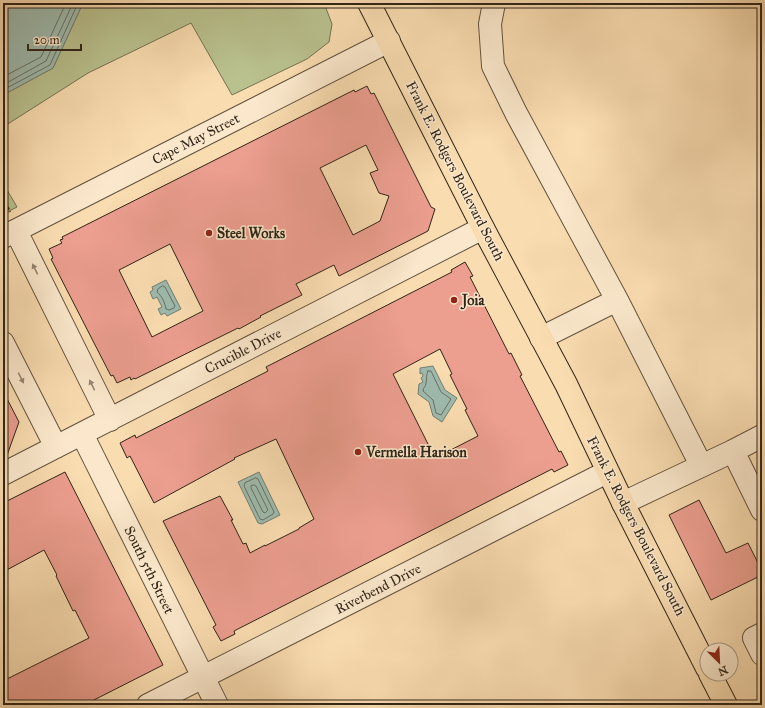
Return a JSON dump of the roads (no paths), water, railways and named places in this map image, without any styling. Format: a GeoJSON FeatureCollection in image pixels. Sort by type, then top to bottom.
{"type":"FeatureCollection","features":[{"type":"Feature","properties":{"kind":"main road","name":"Frank E. Rodgers Boulevard South"},"geometry":{"type":"LineString","coordinates":[[369,3],[483,228],[566,384],[607,472],[699,652]]}},
{"type":"Feature","properties":{"kind":"main road"},"geometry":{"type":"LineString","coordinates":[[714,682],[726,705]]}},
{"type":"Feature","properties":{"kind":"street"},"geometry":{"type":"LineString","coordinates":[[494,3],[490,24],[494,66],[516,113],[617,300],[701,465]]}},
{"type":"Feature","properties":{"kind":"street","name":"Cape May Street"},"geometry":{"type":"LineString","coordinates":[[10,227],[389,41]]}},
{"type":"Feature","properties":{"kind":"street"},"geometry":{"type":"LineString","coordinates":[[10,227],[110,420]]}},
{"type":"Feature","properties":{"kind":"street","name":"Crucible Drive"},"geometry":{"type":"LineString","coordinates":[[3,474],[483,228]]}},
{"type":"Feature","properties":{"kind":"street"},"geometry":{"type":"LineString","coordinates":[[541,338],[617,300]]}},
{"type":"Feature","properties":{"kind":"street"},"geometry":{"type":"LineString","coordinates":[[3,344],[56,447]]}},
{"type":"Feature","properties":{"kind":"street","name":"South 5th Street"},"geometry":{"type":"LineString","coordinates":[[82,434],[217,705]]}},
{"type":"Feature","properties":{"kind":"street"},"geometry":{"type":"LineString","coordinates":[[623,503],[762,436]]}},
{"type":"Feature","properties":{"kind":"street"},"geometry":{"type":"LineString","coordinates":[[733,451],[762,510]]}},
{"type":"Feature","properties":{"kind":"street","name":"Riverbend Drive"},"geometry":{"type":"LineString","coordinates":[[148,705],[607,472]]}},
{"type":"Feature","properties":{"kind":"street"},"geometry":{"type":"LineString","coordinates":[[762,634],[754,638],[762,654]]}},
{"type":"Feature","properties":{"kind":"water"},"geometry":{"type":"Polygon","coordinates":[[[3,3],[83,3],[53,68],[3,95],[3,3]]]}},
{"type":"Feature","properties":{"kind":"water"},"geometry":{"type":"Polygon","coordinates":[[[166,280],[181,309],[167,316],[165,313],[161,315],[158,309],[162,307],[157,297],[153,299],[150,292],[153,290],[152,287],[166,280]]]}},
{"type":"Feature","properties":{"kind":"water"},"geometry":{"type":"Polygon","coordinates":[[[433,366],[445,390],[457,398],[442,422],[433,416],[429,402],[418,394],[419,384],[423,382],[421,378],[423,376],[422,373],[420,374],[420,368],[433,366]]]}},
{"type":"Feature","properties":{"kind":"water"},"geometry":{"type":"Polygon","coordinates":[[[259,472],[280,515],[262,524],[258,523],[238,482],[259,472]]]}},
{"type":"Feature","properties":{"kind":"place","name":"Steel Works"},"geometry":{"type":"Point","coordinates":[209,233]}},
{"type":"Feature","properties":{"kind":"place","name":"Joia"},"geometry":{"type":"Point","coordinates":[454,300]}},
{"type":"Feature","properties":{"kind":"place","name":"Vermella Harison"},"geometry":{"type":"Point","coordinates":[358,452]}}]}
